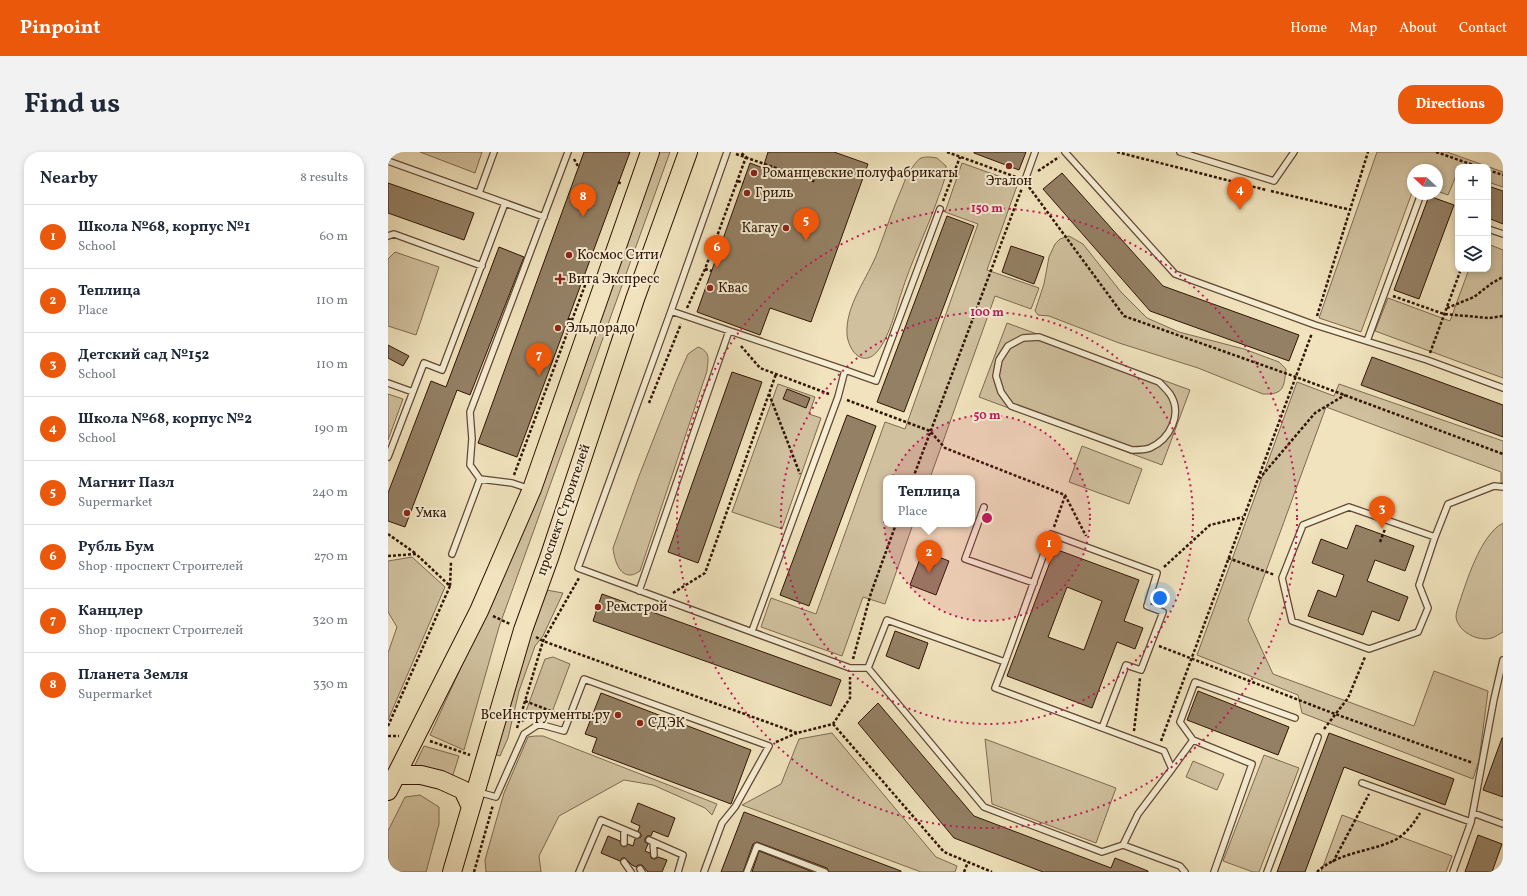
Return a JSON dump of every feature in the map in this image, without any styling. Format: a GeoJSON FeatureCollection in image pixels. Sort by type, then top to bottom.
{"type":"FeatureCollection","features":[{"type":"Feature","properties":{"kind":"main road"},"geometry":{"type":"LineString","coordinates":[[391,784],[480,611],[532,490],[650,152]]}},
{"type":"Feature","properties":{"kind":"main road","name":"проспект Строителей"},"geometry":{"type":"LineString","coordinates":[[452,872],[523,630],[549,558],[635,299],[688,152]]}},
{"type":"Feature","properties":{"kind":"main road"},"geometry":{"type":"LineString","coordinates":[[391,784],[421,775],[441,780],[463,790],[473,799]]}},
{"type":"Feature","properties":{"kind":"lane"},"geometry":{"type":"LineString","coordinates":[[479,193],[494,152]]}},
{"type":"Feature","properties":{"kind":"lane"},"geometry":{"type":"LineString","coordinates":[[532,490],[512,484],[480,479],[470,465],[472,439],[470,412],[568,152]]}},
{"type":"Feature","properties":{"kind":"lane"},"geometry":{"type":"LineString","coordinates":[[727,152],[578,568],[850,668],[868,668]]}},
{"type":"Feature","properties":{"kind":"lane"},"geometry":{"type":"LineString","coordinates":[[1025,180],[1035,152]]}},
{"type":"Feature","properties":{"kind":"lane"},"geometry":{"type":"LineString","coordinates":[[1066,152],[1175,274],[1315,325],[1427,360],[1503,388]]}},
{"type":"Feature","properties":{"kind":"lane"},"geometry":{"type":"LineString","coordinates":[[1180,152],[1274,181],[1294,152]]}},
{"type":"Feature","properties":{"kind":"lane"},"geometry":{"type":"LineString","coordinates":[[388,161],[544,217]]}},
{"type":"Feature","properties":{"kind":"lane"},"geometry":{"type":"LineString","coordinates":[[1367,341],[1418,200]]}},
{"type":"Feature","properties":{"kind":"lane"},"geometry":{"type":"LineString","coordinates":[[388,457],[424,363],[442,370],[505,203]]}},
{"type":"Feature","properties":{"kind":"lane"},"geometry":{"type":"LineString","coordinates":[[671,311],[876,381],[940,209]]}},
{"type":"Feature","properties":{"kind":"lane"},"geometry":{"type":"LineString","coordinates":[[1491,230],[1503,234]]}},
{"type":"Feature","properties":{"kind":"lane"},"geometry":{"type":"LineString","coordinates":[[388,236],[394,234],[482,266]]}},
{"type":"Feature","properties":{"kind":"lane"},"geometry":{"type":"LineString","coordinates":[[639,591],[729,331]]}},
{"type":"Feature","properties":{"kind":"lane"},"geometry":{"type":"LineString","coordinates":[[1039,337],[1159,382],[1171,394],[1175,410],[1173,427],[1163,441],[1149,449],[1132,450],[1011,406],[1001,392],[996,376],[999,360],[1008,346],[1023,338],[1039,337]]}},
{"type":"Feature","properties":{"kind":"lane"},"geometry":{"type":"LineString","coordinates":[[752,631],[838,397],[845,370]]}},
{"type":"Feature","properties":{"kind":"lane"},"geometry":{"type":"LineString","coordinates":[[388,383],[413,392]]}},
{"type":"Feature","properties":{"kind":"lane"},"geometry":{"type":"LineString","coordinates":[[452,554],[480,479]]}},
{"type":"Feature","properties":{"kind":"lane"},"geometry":{"type":"LineString","coordinates":[[1435,537],[1349,507],[1303,525],[1282,578],[1292,621],[1369,649],[1418,632],[1428,608],[1419,585],[1448,504],[1494,486],[1503,486]]}},
{"type":"Feature","properties":{"kind":"lane"},"geometry":{"type":"LineString","coordinates":[[984,507],[966,559],[1034,583]]}},
{"type":"Feature","properties":{"kind":"lane"},"geometry":{"type":"LineString","coordinates":[[1102,728],[1126,665],[1141,670],[1163,612],[1147,606],[1157,573],[1051,534],[995,688],[1102,728],[1133,739],[1164,751],[1172,769]]}},
{"type":"Feature","properties":{"kind":"lane"},"geometry":{"type":"LineString","coordinates":[[868,668],[887,620],[1005,662]]}},
{"type":"Feature","properties":{"kind":"lane"},"geometry":{"type":"LineString","coordinates":[[1454,872],[1471,822],[1503,660]]}},
{"type":"Feature","properties":{"kind":"lane"},"geometry":{"type":"LineString","coordinates":[[868,668],[984,807],[1102,852],[1123,845],[1180,866],[1185,872]]}},
{"type":"Feature","properties":{"kind":"lane"},"geometry":{"type":"LineString","coordinates":[[473,799],[496,797],[524,734],[539,724],[564,731],[584,678],[769,746],[735,807],[722,823],[704,872]]}},
{"type":"Feature","properties":{"kind":"lane"},"geometry":{"type":"LineString","coordinates":[[1214,872],[1252,764],[1193,740],[1180,722],[1195,682],[1295,718]]}},
{"type":"Feature","properties":{"kind":"lane"},"geometry":{"type":"LineString","coordinates":[[1267,872],[1318,737]]}},
{"type":"Feature","properties":{"kind":"lane"},"geometry":{"type":"LineString","coordinates":[[1123,845],[1138,814],[1193,740]]}},
{"type":"Feature","properties":{"kind":"lane"},"geometry":{"type":"LineString","coordinates":[[1362,782],[1471,822]]}},
{"type":"Feature","properties":{"kind":"lane"},"geometry":{"type":"LineString","coordinates":[[1473,813],[1503,824]]}},
{"type":"Feature","properties":{"kind":"lane"},"geometry":{"type":"LineString","coordinates":[[578,872],[601,820],[637,835]]}},
{"type":"Feature","properties":{"kind":"lane"},"geometry":{"type":"LineString","coordinates":[[624,830],[624,843]]}},
{"type":"Feature","properties":{"kind":"lane"},"geometry":{"type":"LineString","coordinates":[[654,855],[651,841],[683,854],[678,872]]}},
{"type":"Feature","properties":{"kind":"lane"},"geometry":{"type":"LineString","coordinates":[[747,872],[757,846],[825,872]]}},
{"type":"Feature","properties":{"kind":"lane"},"geometry":{"type":"LineString","coordinates":[[624,862],[631,872]]}},
{"type":"Feature","properties":{"kind":"path"},"geometry":{"type":"LineString","coordinates":[[732,152],[816,182]]}},
{"type":"Feature","properties":{"kind":"path"},"geometry":{"type":"LineString","coordinates":[[947,152],[1025,180],[1124,316],[1296,377],[1503,454]]}},
{"type":"Feature","properties":{"kind":"path"},"geometry":{"type":"LineString","coordinates":[[914,475],[1025,180],[1066,152]]}},
{"type":"Feature","properties":{"kind":"path"},"geometry":{"type":"LineString","coordinates":[[1117,152],[1351,210]]}},
{"type":"Feature","properties":{"kind":"path"},"geometry":{"type":"LineString","coordinates":[[1158,749],[1315,325],[1368,152]]}},
{"type":"Feature","properties":{"kind":"path"},"geometry":{"type":"LineString","coordinates":[[1436,152],[1470,164]]}},
{"type":"Feature","properties":{"kind":"path"},"geometry":{"type":"LineString","coordinates":[[940,209],[960,157]]}},
{"type":"Feature","properties":{"kind":"path"},"geometry":{"type":"LineString","coordinates":[[1491,171],[1503,176]]}},
{"type":"Feature","properties":{"kind":"path"},"geometry":{"type":"LineString","coordinates":[[620,191],[625,177]]}},
{"type":"Feature","properties":{"kind":"path"},"geometry":{"type":"LineString","coordinates":[[618,182],[622,184]]}},
{"type":"Feature","properties":{"kind":"path"},"geometry":{"type":"LineString","coordinates":[[738,182],[743,183]]}},
{"type":"Feature","properties":{"kind":"path"},"geometry":{"type":"LineString","coordinates":[[705,269],[712,271]]}},
{"type":"Feature","properties":{"kind":"path"},"geometry":{"type":"LineString","coordinates":[[1427,360],[1460,272]]}},
{"type":"Feature","properties":{"kind":"path"},"geometry":{"type":"LineString","coordinates":[[512,484],[588,277]]}},
{"type":"Feature","properties":{"kind":"path"},"geometry":{"type":"LineString","coordinates":[[1447,308],[1474,297],[1492,283],[1503,277]]}},
{"type":"Feature","properties":{"kind":"path"},"geometry":{"type":"LineString","coordinates":[[1385,294],[1444,314],[1489,318],[1503,316]]}},
{"type":"Feature","properties":{"kind":"path"},"geometry":{"type":"LineString","coordinates":[[568,319],[572,320]]}},
{"type":"Feature","properties":{"kind":"path"},"geometry":{"type":"LineString","coordinates":[[729,331],[760,368],[930,431],[945,448],[1065,495],[1093,549]]}},
{"type":"Feature","properties":{"kind":"path"},"geometry":{"type":"LineString","coordinates":[[556,352],[560,353]]}},
{"type":"Feature","properties":{"kind":"path"},"geometry":{"type":"LineString","coordinates":[[662,599],[705,572],[776,374]]}},
{"type":"Feature","properties":{"kind":"path"},"geometry":{"type":"LineString","coordinates":[[769,394],[805,485]]}},
{"type":"Feature","properties":{"kind":"path"},"geometry":{"type":"LineString","coordinates":[[1257,481],[1315,413],[1345,395]]}},
{"type":"Feature","properties":{"kind":"path"},"geometry":{"type":"LineString","coordinates":[[1051,534],[1065,495]]}},
{"type":"Feature","properties":{"kind":"path"},"geometry":{"type":"LineString","coordinates":[[1157,573],[1210,524],[1244,517]]}},
{"type":"Feature","properties":{"kind":"path"},"geometry":{"type":"LineString","coordinates":[[1380,542],[1388,521]]}},
{"type":"Feature","properties":{"kind":"path"},"geometry":{"type":"LineString","coordinates":[[769,746],[797,733],[833,724],[850,698],[850,668],[871,593],[895,527]]}},
{"type":"Feature","properties":{"kind":"path"},"geometry":{"type":"LineString","coordinates":[[388,534],[416,554],[450,586]]}},
{"type":"Feature","properties":{"kind":"path"},"geometry":{"type":"LineString","coordinates":[[388,556],[416,554]]}},
{"type":"Feature","properties":{"kind":"path"},"geometry":{"type":"LineString","coordinates":[[388,726],[450,586],[452,554]]}},
{"type":"Feature","properties":{"kind":"path"},"geometry":{"type":"LineString","coordinates":[[1228,558],[1282,578]]}},
{"type":"Feature","properties":{"kind":"path"},"geometry":{"type":"LineString","coordinates":[[543,641],[797,733]]}},
{"type":"Feature","properties":{"kind":"path"},"geometry":{"type":"LineString","coordinates":[[1151,643],[1335,714],[1481,766]]}},
{"type":"Feature","properties":{"kind":"path"},"geometry":{"type":"LineString","coordinates":[[1318,737],[1348,698],[1369,649]]}},
{"type":"Feature","properties":{"kind":"path"},"geometry":{"type":"LineString","coordinates":[[1133,739],[1137,694],[1141,670]]}},
{"type":"Feature","properties":{"kind":"path"},"geometry":{"type":"LineString","coordinates":[[525,701],[569,718]]}},
{"type":"Feature","properties":{"kind":"path"},"geometry":{"type":"LineString","coordinates":[[833,724],[944,852],[992,872]]}},
{"type":"Feature","properties":{"kind":"path"},"geometry":{"type":"LineString","coordinates":[[388,736],[416,737],[485,760]]}},
{"type":"Feature","properties":{"kind":"path"},"geometry":{"type":"LineString","coordinates":[[1332,862],[1373,786]]}},
{"type":"Feature","properties":{"kind":"path"},"geometry":{"type":"LineString","coordinates":[[1317,872],[1332,862],[1396,840],[1413,825],[1424,805]]}},
{"type":"Feature","properties":{"kind":"path"},"geometry":{"type":"LineString","coordinates":[[964,872],[968,862]]}},
{"type":"Feature","properties":{"kind":"shaded area"},"geometry":{"type":"Polygon","coordinates":[[[420,152],[482,152],[475,173],[420,152]]]}},
{"type":"Feature","properties":{"kind":"shaded area"},"geometry":{"type":"Polygon","coordinates":[[[659,152],[670,152],[499,627],[464,750],[430,735],[522,534],[659,152]]]}},
{"type":"Feature","properties":{"kind":"shaded area"},"geometry":{"type":"Polygon","coordinates":[[[1377,152],[1447,152],[1481,164],[1455,164],[1455,178],[1448,195],[1443,193],[1443,164],[1407,164],[1407,200],[1409,200],[1361,332],[1319,318],[1377,152]]]}},
{"type":"Feature","properties":{"kind":"shaded area"},"geometry":{"type":"Polygon","coordinates":[[[923,157],[937,158],[946,166],[946,174],[933,213],[909,270],[887,336],[881,347],[874,355],[867,358],[858,356],[851,347],[847,335],[847,324],[853,302],[874,261],[907,175],[919,159],[923,157]]]}},
{"type":"Feature","properties":{"kind":"shaded area"},"geometry":{"type":"Polygon","coordinates":[[[962,163],[1018,183],[987,270],[1039,288],[1031,309],[995,296],[931,475],[883,475],[883,527],[912,527],[885,604],[863,597],[842,656],[761,627],[771,598],[816,614],[885,422],[905,429],[978,224],[945,212],[962,163]]]}},
{"type":"Feature","properties":{"kind":"shaded area"},"geometry":{"type":"Polygon","coordinates":[[[1491,168],[1503,172],[1503,187],[1491,183],[1491,168]]]}},
{"type":"Feature","properties":{"kind":"shaded area"},"geometry":{"type":"Polygon","coordinates":[[[1069,236],[1083,244],[1121,292],[1147,318],[1179,332],[1244,349],[1279,362],[1286,369],[1285,381],[1282,389],[1275,393],[1263,394],[1198,368],[1119,343],[1049,316],[1038,315],[1035,311],[1044,284],[1049,257],[1055,244],[1060,239],[1069,236]]]}},
{"type":"Feature","properties":{"kind":"shaded area"},"geometry":{"type":"Polygon","coordinates":[[[1491,245],[1503,250],[1503,378],[1375,331],[1388,298],[1450,321],[1468,272],[1491,272],[1491,245]]]}},
{"type":"Feature","properties":{"kind":"shaded area"},"geometry":{"type":"Polygon","coordinates":[[[395,252],[439,267],[416,335],[388,326],[388,259],[395,252]]]}},
{"type":"Feature","properties":{"kind":"shaded area"},"geometry":{"type":"Polygon","coordinates":[[[1007,323],[1190,390],[1162,465],[979,397],[1007,323]]]}},
{"type":"Feature","properties":{"kind":"shaded area"},"geometry":{"type":"Polygon","coordinates":[[[698,347],[705,351],[708,356],[707,371],[640,571],[632,575],[627,574],[620,569],[614,556],[613,548],[677,379],[688,354],[698,347]]]}},
{"type":"Feature","properties":{"kind":"shaded area"},"geometry":{"type":"Polygon","coordinates":[[[1297,382],[1334,396],[1339,384],[1503,441],[1503,483],[1501,483],[1501,472],[1326,407],[1248,620],[1273,674],[1414,726],[1434,671],[1488,691],[1479,760],[1473,779],[1302,713],[1298,695],[1197,655],[1297,382]]]}},
{"type":"Feature","properties":{"kind":"shaded area"},"geometry":{"type":"Polygon","coordinates":[[[778,384],[815,397],[809,414],[821,418],[782,529],[732,512],[778,384]]]}},
{"type":"Feature","properties":{"kind":"shaded area"},"geometry":{"type":"Polygon","coordinates":[[[388,394],[403,399],[388,440],[388,394]]]}},
{"type":"Feature","properties":{"kind":"shaded area"},"geometry":{"type":"Polygon","coordinates":[[[1082,446],[1142,469],[1129,504],[1069,482],[1082,446]]]}},
{"type":"Feature","properties":{"kind":"shaded area"},"geometry":{"type":"Polygon","coordinates":[[[1503,523],[1503,632],[1492,638],[1481,639],[1470,635],[1460,627],[1456,613],[1475,560],[1487,538],[1503,523]]]}},
{"type":"Feature","properties":{"kind":"shaded area"},"geometry":{"type":"Polygon","coordinates":[[[412,557],[445,587],[388,720],[388,653],[397,627],[388,612],[388,561],[412,557]]]}},
{"type":"Feature","properties":{"kind":"shaded area"},"geometry":{"type":"Polygon","coordinates":[[[541,589],[563,593],[543,636],[535,646],[519,691],[508,738],[500,756],[494,754],[541,589]]]}},
{"type":"Feature","properties":{"kind":"shaded area"},"geometry":{"type":"Polygon","coordinates":[[[553,657],[570,664],[551,715],[536,715],[522,722],[545,659],[553,657]]]}},
{"type":"Feature","properties":{"kind":"shaded area"},"geometry":{"type":"Polygon","coordinates":[[[832,733],[936,857],[957,866],[955,872],[921,872],[742,805],[781,784],[799,739],[832,733]]]}},
{"type":"Feature","properties":{"kind":"shaded area"},"geometry":{"type":"Polygon","coordinates":[[[543,736],[717,804],[712,815],[705,808],[653,785],[624,780],[559,816],[539,856],[541,872],[486,872],[485,860],[504,793],[528,737],[543,736]]]}},
{"type":"Feature","properties":{"kind":"shaded area"},"geometry":{"type":"Polygon","coordinates":[[[985,739],[1116,788],[1096,843],[992,804],[985,739]]]}},
{"type":"Feature","properties":{"kind":"shaded area"},"geometry":{"type":"Polygon","coordinates":[[[424,746],[459,756],[452,778],[415,765],[424,746]]]}},
{"type":"Feature","properties":{"kind":"shaded area"},"geometry":{"type":"Polygon","coordinates":[[[1264,755],[1299,768],[1259,872],[1253,872],[1223,861],[1264,755]]]}},
{"type":"Feature","properties":{"kind":"shaded area"},"geometry":{"type":"Polygon","coordinates":[[[1193,761],[1224,774],[1217,790],[1186,777],[1193,761]]]}},
{"type":"Feature","properties":{"kind":"shaded area"},"geometry":{"type":"Polygon","coordinates":[[[420,795],[439,807],[439,824],[426,872],[388,872],[388,831],[405,797],[420,795]]]}},
{"type":"Feature","properties":{"kind":"shaded area"},"geometry":{"type":"Polygon","coordinates":[[[1342,815],[1452,856],[1446,872],[1321,872],[1342,815]]]}},
{"type":"Feature","properties":{"kind":"building","name":"Космос Сити"},"geometry":{"type":"Polygon","coordinates":[[[584,152],[630,152],[517,457],[478,443],[584,152]]]}},
{"type":"Feature","properties":{"kind":"building","name":"Кагау"},"geometry":{"type":"Polygon","coordinates":[[[768,152],[834,152],[868,164],[811,322],[770,308],[760,335],[697,312],[750,163],[763,168],[768,152]]]}},
{"type":"Feature","properties":{"kind":"building"},"geometry":{"type":"Polygon","coordinates":[[[974,152],[1026,152],[1019,170],[974,152]]]}},
{"type":"Feature","properties":{"kind":"building"},"geometry":{"type":"Polygon","coordinates":[[[1062,173],[1163,286],[1299,335],[1289,361],[1150,311],[1043,189],[1062,173]]]}},
{"type":"Feature","properties":{"kind":"building"},"geometry":{"type":"Polygon","coordinates":[[[388,183],[474,213],[464,240],[388,213],[388,183]]]}},
{"type":"Feature","properties":{"kind":"building"},"geometry":{"type":"Polygon","coordinates":[[[1491,187],[1503,191],[1503,224],[1491,219],[1491,187]]]}},
{"type":"Feature","properties":{"kind":"building"},"geometry":{"type":"Polygon","coordinates":[[[1428,200],[1440,200],[1454,205],[1419,299],[1394,290],[1428,200]]]}},
{"type":"Feature","properties":{"kind":"building"},"geometry":{"type":"Polygon","coordinates":[[[947,216],[974,226],[904,412],[877,402],[947,216]]]}},
{"type":"Feature","properties":{"kind":"building"},"geometry":{"type":"Polygon","coordinates":[[[1011,246],[1044,257],[1034,284],[1002,272],[1011,246]]]}},
{"type":"Feature","properties":{"kind":"building"},"geometry":{"type":"Polygon","coordinates":[[[499,247],[524,257],[470,395],[457,390],[405,527],[388,521],[388,493],[431,381],[446,387],[499,247]]]}},
{"type":"Feature","properties":{"kind":"building"},"geometry":{"type":"Polygon","coordinates":[[[388,345],[409,356],[403,366],[388,358],[388,345]]]}},
{"type":"Feature","properties":{"kind":"building"},"geometry":{"type":"Polygon","coordinates":[[[1372,357],[1503,405],[1503,437],[1361,385],[1372,357]]]}},
{"type":"Feature","properties":{"kind":"building"},"geometry":{"type":"Polygon","coordinates":[[[732,372],[762,382],[698,563],[668,552],[732,372]]]}},
{"type":"Feature","properties":{"kind":"building"},"geometry":{"type":"Polygon","coordinates":[[[787,389],[810,398],[806,408],[783,399],[787,389]]]}},
{"type":"Feature","properties":{"kind":"building"},"geometry":{"type":"Polygon","coordinates":[[[847,415],[876,426],[809,606],[780,595],[847,415]]]}},
{"type":"Feature","properties":{"kind":"building"},"geometry":{"type":"Polygon","coordinates":[[[1356,525],[1414,546],[1405,571],[1375,560],[1367,581],[1408,597],[1399,621],[1372,611],[1363,635],[1308,616],[1318,590],[1336,597],[1344,575],[1312,563],[1321,539],[1347,549],[1356,525]]]}},
{"type":"Feature","properties":{"kind":"building"},"geometry":{"type":"Polygon","coordinates":[[[1055,549],[1139,580],[1124,621],[1143,628],[1135,649],[1117,642],[1092,708],[1007,676],[1055,549]],[[1067,587],[1048,637],[1084,650],[1102,601],[1067,587]]]}},
{"type":"Feature","properties":{"kind":"building"},"geometry":{"type":"Polygon","coordinates":[[[923,551],[949,561],[936,595],[910,585],[923,551]]]}},
{"type":"Feature","properties":{"kind":"building"},"geometry":{"type":"Polygon","coordinates":[[[602,594],[841,680],[831,706],[593,621],[602,594]]]}},
{"type":"Feature","properties":{"kind":"building"},"geometry":{"type":"Polygon","coordinates":[[[895,631],[928,643],[919,669],[886,656],[895,631]]]}},
{"type":"Feature","properties":{"kind":"building"},"geometry":{"type":"Polygon","coordinates":[[[1198,691],[1289,727],[1278,755],[1187,720],[1198,691]]]}},
{"type":"Feature","properties":{"kind":"building"},"geometry":{"type":"Polygon","coordinates":[[[601,693],[751,750],[731,804],[592,752],[597,738],[585,734],[601,693]]]}},
{"type":"Feature","properties":{"kind":"building"},"geometry":{"type":"Polygon","coordinates":[[[878,703],[974,816],[1111,868],[1115,858],[1148,872],[1043,872],[954,838],[858,723],[878,703]]]}},
{"type":"Feature","properties":{"kind":"building"},"geometry":{"type":"Polygon","coordinates":[[[1329,733],[1454,779],[1445,805],[1344,767],[1305,872],[1277,872],[1329,733]]]}},
{"type":"Feature","properties":{"kind":"building"},"geometry":{"type":"Polygon","coordinates":[[[1503,738],[1503,797],[1483,790],[1503,738]]]}},
{"type":"Feature","properties":{"kind":"building"},"geometry":{"type":"Polygon","coordinates":[[[638,803],[675,818],[668,837],[653,831],[651,836],[647,836],[645,839],[645,842],[648,844],[645,851],[650,853],[651,858],[655,859],[658,857],[667,860],[662,872],[648,872],[642,865],[638,865],[636,867],[625,858],[622,858],[620,861],[601,853],[608,836],[620,841],[621,845],[624,847],[628,844],[633,846],[635,839],[641,837],[641,834],[638,831],[640,826],[631,822],[638,803]]]}},
{"type":"Feature","properties":{"kind":"building"},"geometry":{"type":"Polygon","coordinates":[[[744,812],[901,872],[829,872],[827,868],[757,842],[753,844],[743,872],[721,872],[744,812]]]}},
{"type":"Feature","properties":{"kind":"building"},"geometry":{"type":"Polygon","coordinates":[[[1478,835],[1502,844],[1492,872],[1465,872],[1478,835]]]}},
{"type":"Feature","properties":{"kind":"building"},"geometry":{"type":"Polygon","coordinates":[[[759,851],[813,872],[752,872],[759,851]]]}},
{"type":"Feature","properties":{"kind":"place","name":"Эталон"},"geometry":{"type":"Point","coordinates":[1009,166]}},
{"type":"Feature","properties":{"kind":"place","name":"Романцевские полуфабрикаты"},"geometry":{"type":"Point","coordinates":[754,173]}},
{"type":"Feature","properties":{"kind":"place","name":"Гриль"},"geometry":{"type":"Point","coordinates":[747,193]}},
{"type":"Feature","properties":{"kind":"place","name":"Школа №68, корпус №2"},"geometry":{"type":"Point","coordinates":[1240,210]}},
{"type":"Feature","properties":{"kind":"place","name":"Планета Земля"},"geometry":{"type":"Point","coordinates":[583,217]}},
{"type":"Feature","properties":{"kind":"place","name":"Кагау"},"geometry":{"type":"Point","coordinates":[786,228]}},
{"type":"Feature","properties":{"kind":"place","name":"Магнит Пазл"},"geometry":{"type":"Point","coordinates":[806,241]}},
{"type":"Feature","properties":{"kind":"place","name":"Космос Сити"},"geometry":{"type":"Point","coordinates":[569,255]}},
{"type":"Feature","properties":{"kind":"place","name":"Рубль Бум"},"geometry":{"type":"Point","coordinates":[717,268]}},
{"type":"Feature","properties":{"kind":"place","name":"Вита Экспресс"},"geometry":{"type":"Point","coordinates":[560,279]}},
{"type":"Feature","properties":{"kind":"place","name":"Квас"},"geometry":{"type":"Point","coordinates":[710,288]}},
{"type":"Feature","properties":{"kind":"place","name":"Эльдорадо"},"geometry":{"type":"Point","coordinates":[558,328]}},
{"type":"Feature","properties":{"kind":"place","name":"Канцлер"},"geometry":{"type":"Point","coordinates":[539,376]}},
{"type":"Feature","properties":{"kind":"place","name":"Умка"},"geometry":{"type":"Point","coordinates":[407,513]}},
{"type":"Feature","properties":{"kind":"place","name":"Детский сад №152"},"geometry":{"type":"Point","coordinates":[1382,529]}},
{"type":"Feature","properties":{"kind":"place","name":"Школа №68, корпус №1"},"geometry":{"type":"Point","coordinates":[1049,564]}},
{"type":"Feature","properties":{"kind":"place","name":"Теплица"},"geometry":{"type":"Point","coordinates":[929,573]}},
{"type":"Feature","properties":{"kind":"place","name":"Ремстрой"},"geometry":{"type":"Point","coordinates":[598,607]}},
{"type":"Feature","properties":{"kind":"place","name":"ВсеИнструменты.ру"},"geometry":{"type":"Point","coordinates":[618,715]}},
{"type":"Feature","properties":{"kind":"place","name":"СДЭК"},"geometry":{"type":"Point","coordinates":[640,723]}}]}
